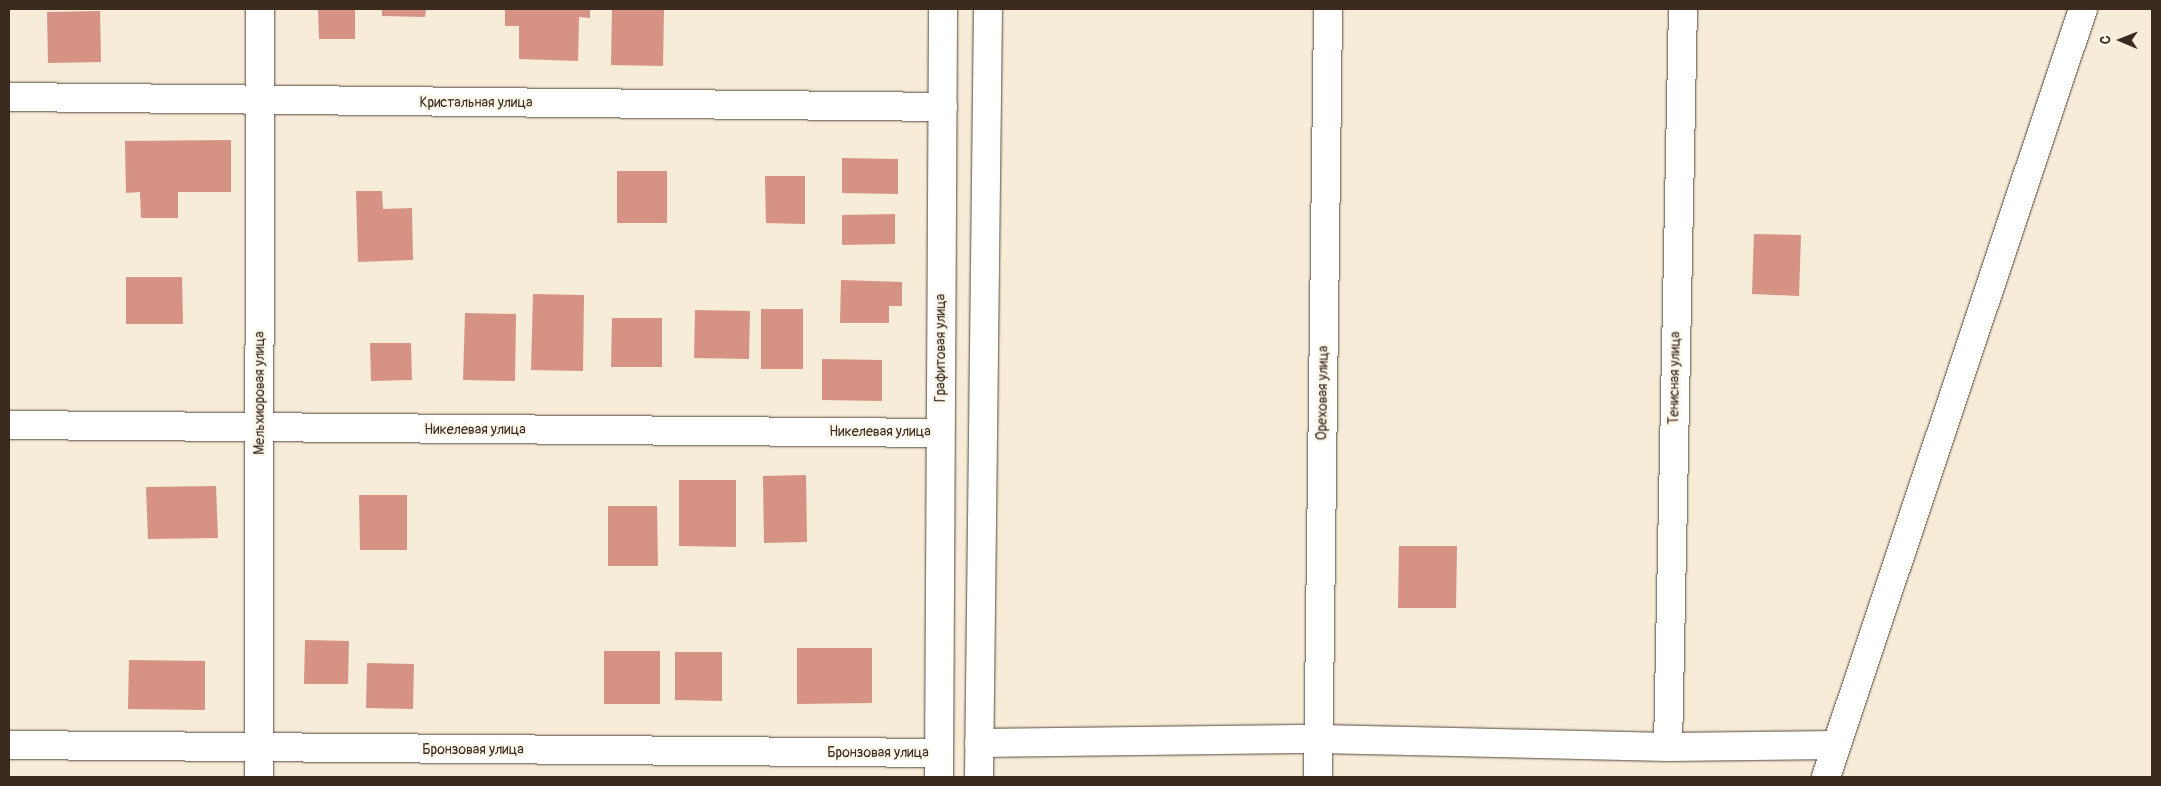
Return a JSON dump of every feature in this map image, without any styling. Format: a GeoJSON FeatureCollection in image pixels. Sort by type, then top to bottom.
{"type":"FeatureCollection","features":[{"type":"Feature","properties":{"kind":"street","name":"Мельхиоровая улица"},"geometry":{"type":"LineString","coordinates":[[259,777],[261,429],[260,9]]}},
{"type":"Feature","properties":{"kind":"street","name":"Графитовая улица"},"geometry":{"type":"LineString","coordinates":[[938,765],[942,9]]}},
{"type":"Feature","properties":{"kind":"street"},"geometry":{"type":"LineString","coordinates":[[979,777],[988,9]]}},
{"type":"Feature","properties":{"kind":"street","name":"Ореховая улица"},"geometry":{"type":"LineString","coordinates":[[1318,777],[1328,9]]}},
{"type":"Feature","properties":{"kind":"street","name":"Тенисная улица"},"geometry":{"type":"LineString","coordinates":[[1668,747],[1683,9]]}},
{"type":"Feature","properties":{"kind":"street"},"geometry":{"type":"LineString","coordinates":[[1826,777],[2083,9]]}},
{"type":"Feature","properties":{"kind":"street","name":"Кристальная улица"},"geometry":{"type":"LineString","coordinates":[[9,97],[942,107]]}},
{"type":"Feature","properties":{"kind":"street","name":"Никелевая улица"},"geometry":{"type":"LineString","coordinates":[[9,424],[261,429],[940,433]]}},
{"type":"Feature","properties":{"kind":"street"},"geometry":{"type":"LineString","coordinates":[[979,743],[1319,739],[1668,747],[1836,745]]}},
{"type":"Feature","properties":{"kind":"street","name":"Бронзовая улица"},"geometry":{"type":"LineString","coordinates":[[9,745],[938,765]]}},
{"type":"Feature","properties":{"kind":"building"},"geometry":{"type":"Polygon","coordinates":[[[318,9],[355,9],[355,39],[319,39],[318,9]]]}},
{"type":"Feature","properties":{"kind":"building"},"geometry":{"type":"Polygon","coordinates":[[[382,9],[426,9],[425,17],[382,16],[382,9]]]}},
{"type":"Feature","properties":{"kind":"building"},"geometry":{"type":"Polygon","coordinates":[[[505,9],[590,9],[590,18],[579,17],[578,61],[519,59],[519,26],[505,26],[505,9]]]}},
{"type":"Feature","properties":{"kind":"building"},"geometry":{"type":"Polygon","coordinates":[[[612,9],[664,9],[663,66],[611,65],[612,9]]]}},
{"type":"Feature","properties":{"kind":"building"},"geometry":{"type":"Polygon","coordinates":[[[100,11],[101,62],[48,63],[47,12],[100,11]]]}},
{"type":"Feature","properties":{"kind":"building"},"geometry":{"type":"Polygon","coordinates":[[[231,140],[231,192],[178,192],[178,218],[141,218],[140,192],[126,193],[125,141],[231,140]]]}},
{"type":"Feature","properties":{"kind":"building"},"geometry":{"type":"Polygon","coordinates":[[[842,158],[898,159],[898,194],[842,193],[842,158]]]}},
{"type":"Feature","properties":{"kind":"building"},"geometry":{"type":"Polygon","coordinates":[[[617,171],[667,171],[667,223],[617,223],[617,171]]]}},
{"type":"Feature","properties":{"kind":"building"},"geometry":{"type":"Polygon","coordinates":[[[765,176],[805,176],[805,224],[766,223],[765,176]]]}},
{"type":"Feature","properties":{"kind":"building"},"geometry":{"type":"Polygon","coordinates":[[[356,191],[382,191],[383,209],[412,208],[413,260],[358,262],[356,191]]]}},
{"type":"Feature","properties":{"kind":"building"},"geometry":{"type":"Polygon","coordinates":[[[895,214],[895,244],[842,245],[842,215],[895,214]]]}},
{"type":"Feature","properties":{"kind":"building"},"geometry":{"type":"Polygon","coordinates":[[[1754,234],[1801,235],[1799,296],[1752,294],[1754,234]]]}},
{"type":"Feature","properties":{"kind":"building"},"geometry":{"type":"Polygon","coordinates":[[[126,277],[182,277],[183,324],[126,324],[126,277]]]}},
{"type":"Feature","properties":{"kind":"building"},"geometry":{"type":"Polygon","coordinates":[[[841,280],[902,282],[902,306],[889,306],[889,323],[840,323],[841,280]]]}},
{"type":"Feature","properties":{"kind":"building"},"geometry":{"type":"Polygon","coordinates":[[[533,294],[584,295],[583,371],[531,370],[533,294]]]}},
{"type":"Feature","properties":{"kind":"building"},"geometry":{"type":"Polygon","coordinates":[[[761,309],[803,309],[803,369],[761,369],[761,309]]]}},
{"type":"Feature","properties":{"kind":"building"},"geometry":{"type":"Polygon","coordinates":[[[695,310],[750,311],[749,359],[694,358],[695,310]]]}},
{"type":"Feature","properties":{"kind":"building"},"geometry":{"type":"Polygon","coordinates":[[[465,313],[516,314],[515,381],[463,380],[465,313]]]}},
{"type":"Feature","properties":{"kind":"building"},"geometry":{"type":"Polygon","coordinates":[[[612,318],[662,318],[662,367],[611,367],[612,318]]]}},
{"type":"Feature","properties":{"kind":"building"},"geometry":{"type":"Polygon","coordinates":[[[370,343],[411,343],[412,380],[371,381],[370,343]]]}},
{"type":"Feature","properties":{"kind":"building"},"geometry":{"type":"Polygon","coordinates":[[[822,359],[882,360],[882,401],[822,400],[822,359]]]}},
{"type":"Feature","properties":{"kind":"building"},"geometry":{"type":"Polygon","coordinates":[[[806,475],[807,542],[764,543],[763,476],[806,475]]]}},
{"type":"Feature","properties":{"kind":"building"},"geometry":{"type":"Polygon","coordinates":[[[679,480],[736,480],[736,547],[679,546],[679,480]]]}},
{"type":"Feature","properties":{"kind":"building"},"geometry":{"type":"Polygon","coordinates":[[[216,486],[218,538],[148,539],[146,487],[216,486]]]}},
{"type":"Feature","properties":{"kind":"building"},"geometry":{"type":"Polygon","coordinates":[[[359,495],[407,495],[407,550],[360,550],[359,495]]]}},
{"type":"Feature","properties":{"kind":"building"},"geometry":{"type":"Polygon","coordinates":[[[608,506],[657,506],[658,566],[608,566],[608,506]]]}},
{"type":"Feature","properties":{"kind":"building"},"geometry":{"type":"Polygon","coordinates":[[[1399,546],[1457,546],[1456,608],[1398,608],[1399,546]]]}},
{"type":"Feature","properties":{"kind":"building"},"geometry":{"type":"Polygon","coordinates":[[[305,640],[349,641],[348,684],[304,684],[305,640]]]}},
{"type":"Feature","properties":{"kind":"building"},"geometry":{"type":"Polygon","coordinates":[[[797,648],[872,648],[872,703],[797,704],[797,648]]]}},
{"type":"Feature","properties":{"kind":"building"},"geometry":{"type":"Polygon","coordinates":[[[604,651],[660,651],[660,704],[604,704],[604,651]]]}},
{"type":"Feature","properties":{"kind":"building"},"geometry":{"type":"Polygon","coordinates":[[[675,652],[722,652],[722,701],[675,700],[675,652]]]}},
{"type":"Feature","properties":{"kind":"building"},"geometry":{"type":"Polygon","coordinates":[[[129,660],[205,661],[205,710],[128,709],[129,660]]]}},
{"type":"Feature","properties":{"kind":"building"},"geometry":{"type":"Polygon","coordinates":[[[367,663],[414,664],[413,709],[366,708],[367,663]]]}}]}
